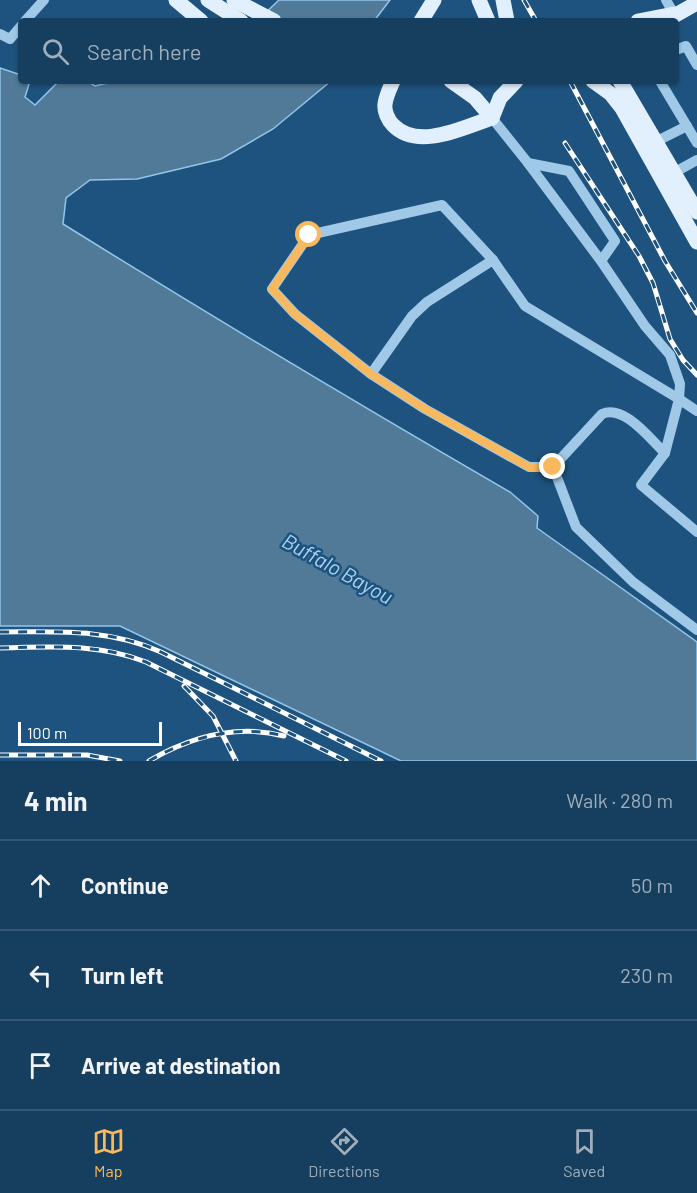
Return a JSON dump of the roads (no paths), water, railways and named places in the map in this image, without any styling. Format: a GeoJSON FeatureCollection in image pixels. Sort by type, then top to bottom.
{"type":"FeatureCollection","features":[{"type":"Feature","properties":{"kind":"main road"},"geometry":{"type":"LineString","coordinates":[[176,0],[197,18]]}},
{"type":"Feature","properties":{"kind":"main road"},"geometry":{"type":"LineString","coordinates":[[208,0],[236,18]]}},
{"type":"Feature","properties":{"kind":"main road"},"geometry":{"type":"LineString","coordinates":[[234,0],[268,18]]}},
{"type":"Feature","properties":{"kind":"main road"},"geometry":{"type":"LineString","coordinates":[[236,18],[247,0]]}},
{"type":"Feature","properties":{"kind":"main road"},"geometry":{"type":"LineString","coordinates":[[423,18],[434,0]]}},
{"type":"Feature","properties":{"kind":"main road"},"geometry":{"type":"LineString","coordinates":[[479,0],[487,18]]}},
{"type":"Feature","properties":{"kind":"main road"},"geometry":{"type":"LineString","coordinates":[[503,0],[506,18]]}},
{"type":"Feature","properties":{"kind":"main road"},"geometry":{"type":"LineString","coordinates":[[669,18],[694,2]]}},
{"type":"Feature","properties":{"kind":"main road"},"geometry":{"type":"LineString","coordinates":[[392,84],[385,105],[388,120],[395,128],[412,136],[435,136],[492,118]]}},
{"type":"Feature","properties":{"kind":"main road"},"geometry":{"type":"LineString","coordinates":[[455,84],[475,98],[492,118]]}},
{"type":"Feature","properties":{"kind":"main road"},"geometry":{"type":"LineString","coordinates":[[492,118],[500,98],[513,84]]}},
{"type":"Feature","properties":{"kind":"main road"},"geometry":{"type":"LineString","coordinates":[[597,84],[611,94],[622,108],[668,176],[697,212]]}},
{"type":"Feature","properties":{"kind":"main road"},"geometry":{"type":"LineString","coordinates":[[626,84],[657,141],[668,176],[697,243]]}},
{"type":"Feature","properties":{"kind":"street"},"geometry":{"type":"LineString","coordinates":[[29,18],[44,0]]}},
{"type":"Feature","properties":{"kind":"street"},"geometry":{"type":"LineString","coordinates":[[666,0],[669,18]]}},
{"type":"Feature","properties":{"kind":"street"},"geometry":{"type":"LineString","coordinates":[[0,34],[10,39],[18,30]]}},
{"type":"Feature","properties":{"kind":"street"},"geometry":{"type":"LineString","coordinates":[[679,49],[686,46],[697,64]]}},
{"type":"Feature","properties":{"kind":"street"},"geometry":{"type":"LineString","coordinates":[[662,84],[696,138]]}},
{"type":"Feature","properties":{"kind":"street"},"geometry":{"type":"LineString","coordinates":[[492,118],[601,261],[645,326],[670,355],[681,384],[679,399],[665,453],[641,485],[697,532]]}},
{"type":"Feature","properties":{"kind":"street"},"geometry":{"type":"LineString","coordinates":[[657,141],[687,126]]}},
{"type":"Feature","properties":{"kind":"street"},"geometry":{"type":"LineString","coordinates":[[668,176],[697,160]]}},
{"type":"Feature","properties":{"kind":"street"},"geometry":{"type":"LineString","coordinates":[[528,163],[569,171],[615,241],[601,261]]}},
{"type":"Feature","properties":{"kind":"street"},"geometry":{"type":"LineString","coordinates":[[665,453],[621,413],[611,410],[602,414],[553,467],[529,467],[425,409],[371,374],[295,314],[272,289],[309,235],[442,205],[493,260],[525,306],[697,411]]}},
{"type":"Feature","properties":{"kind":"street"},"geometry":{"type":"LineString","coordinates":[[371,374],[412,316],[427,302],[493,260]]}},
{"type":"Feature","properties":{"kind":"street"},"geometry":{"type":"LineString","coordinates":[[553,467],[576,527],[633,582],[697,630]]}},
{"type":"Feature","properties":{"kind":"water"},"geometry":{"type":"Polygon","coordinates":[[[279,0],[390,0],[376,18],[260,18],[279,0]]]}},
{"type":"Feature","properties":{"kind":"water","name":"Buffalo Bayou"},"geometry":{"type":"Polygon","coordinates":[[[0,68],[18,74],[18,84],[29,84],[25,97],[35,105],[56,84],[92,84],[95,86],[103,84],[327,84],[273,129],[221,159],[137,179],[90,180],[66,198],[63,224],[286,360],[510,492],[538,516],[537,528],[697,642],[697,761],[401,761],[120,626],[0,626],[0,68]]]}},
{"type":"Feature","properties":{"kind":"railway"},"geometry":{"type":"LineString","coordinates":[[524,0],[534,18]]}},
{"type":"Feature","properties":{"kind":"railway"},"geometry":{"type":"LineString","coordinates":[[572,84],[665,261],[697,313]]}},
{"type":"Feature","properties":{"kind":"railway"},"geometry":{"type":"LineString","coordinates":[[565,143],[639,256],[653,283],[670,339],[683,360],[697,375]]}},
{"type":"Feature","properties":{"kind":"railway"},"geometry":{"type":"LineString","coordinates":[[0,632],[82,633],[141,644],[381,761]]}},
{"type":"Feature","properties":{"kind":"railway"},"geometry":{"type":"LineString","coordinates":[[0,648],[92,649],[128,656],[146,662],[346,761]]}},
{"type":"Feature","properties":{"kind":"railway"},"geometry":{"type":"LineString","coordinates":[[184,686],[213,716],[236,761]]}},
{"type":"Feature","properties":{"kind":"railway"},"geometry":{"type":"LineString","coordinates":[[149,761],[181,745],[214,735],[249,731],[284,736]]}},
{"type":"Feature","properties":{"kind":"railway"},"geometry":{"type":"LineString","coordinates":[[0,755],[87,755],[120,761]]}}]}
